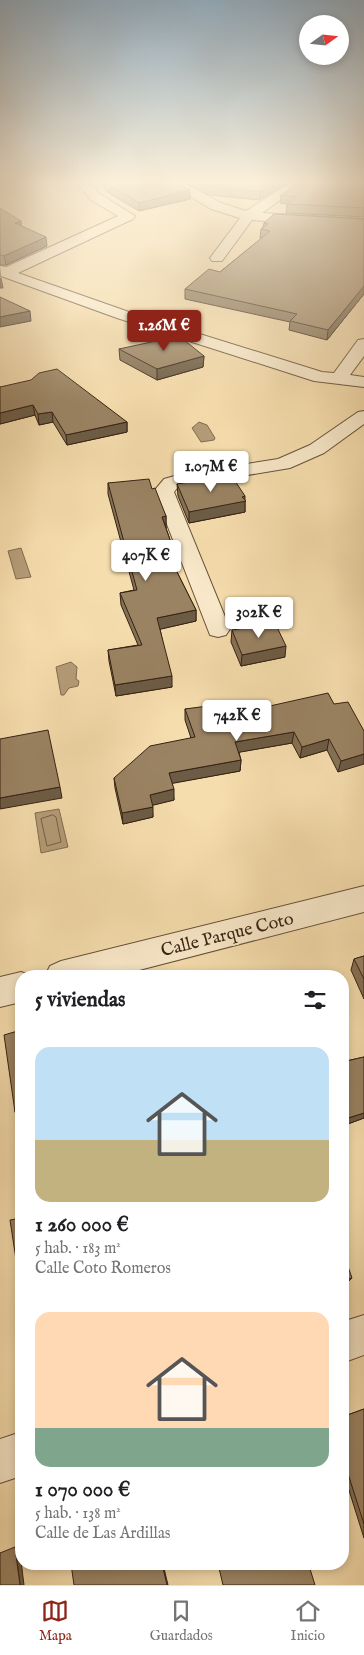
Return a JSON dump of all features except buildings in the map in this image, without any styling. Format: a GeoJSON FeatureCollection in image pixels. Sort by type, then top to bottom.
{"type":"FeatureCollection","features":[{"type":"Feature","properties":{"kind":"street"},"geometry":{"type":"LineString","coordinates":[[3,271],[39,255]]}},
{"type":"Feature","properties":{"kind":"street"},"geometry":{"type":"LineString","coordinates":[[3,271],[123,315],[320,377],[364,382]]}},
{"type":"Feature","properties":{"kind":"street"},"geometry":{"type":"LineString","coordinates":[[339,379],[364,344]]}},
{"type":"Feature","properties":{"kind":"street"},"geometry":{"type":"LineString","coordinates":[[218,629],[164,491],[171,483],[284,464],[317,450],[364,416]]}},
{"type":"Feature","properties":{"kind":"street"},"geometry":{"type":"LineString","coordinates":[[344,430],[364,440]]}},
{"type":"Feature","properties":{"kind":"street","name":"Calle Parque Coto"},"geometry":{"type":"LineString","coordinates":[[84,970],[364,898]]}},
{"type":"Feature","properties":{"kind":"street"},"geometry":{"type":"LineString","coordinates":[[0,992],[15,988]]}},
{"type":"Feature","properties":{"kind":"street"},"geometry":{"type":"LineString","coordinates":[[349,1340],[364,1335]]}},
{"type":"Feature","properties":{"kind":"street"},"geometry":{"type":"LineString","coordinates":[[0,1461],[15,1456]]}},
{"type":"Feature","properties":{"kind":"water"},"geometry":{"type":"Polygon","coordinates":[[[199,422],[207,425],[215,438],[214,440],[201,442],[192,428],[199,422]]]}},
{"type":"Feature","properties":{"kind":"water"},"geometry":{"type":"Polygon","coordinates":[[[21,548],[31,577],[16,579],[8,551],[21,548]]]}},
{"type":"Feature","properties":{"kind":"water"},"geometry":{"type":"Polygon","coordinates":[[[71,662],[77,667],[76,679],[79,681],[78,686],[69,688],[64,695],[61,695],[56,667],[71,662]]]}},
{"type":"Feature","properties":{"kind":"water"},"geometry":{"type":"Polygon","coordinates":[[[59,809],[68,847],[41,853],[35,813],[59,809]]]}}]}
